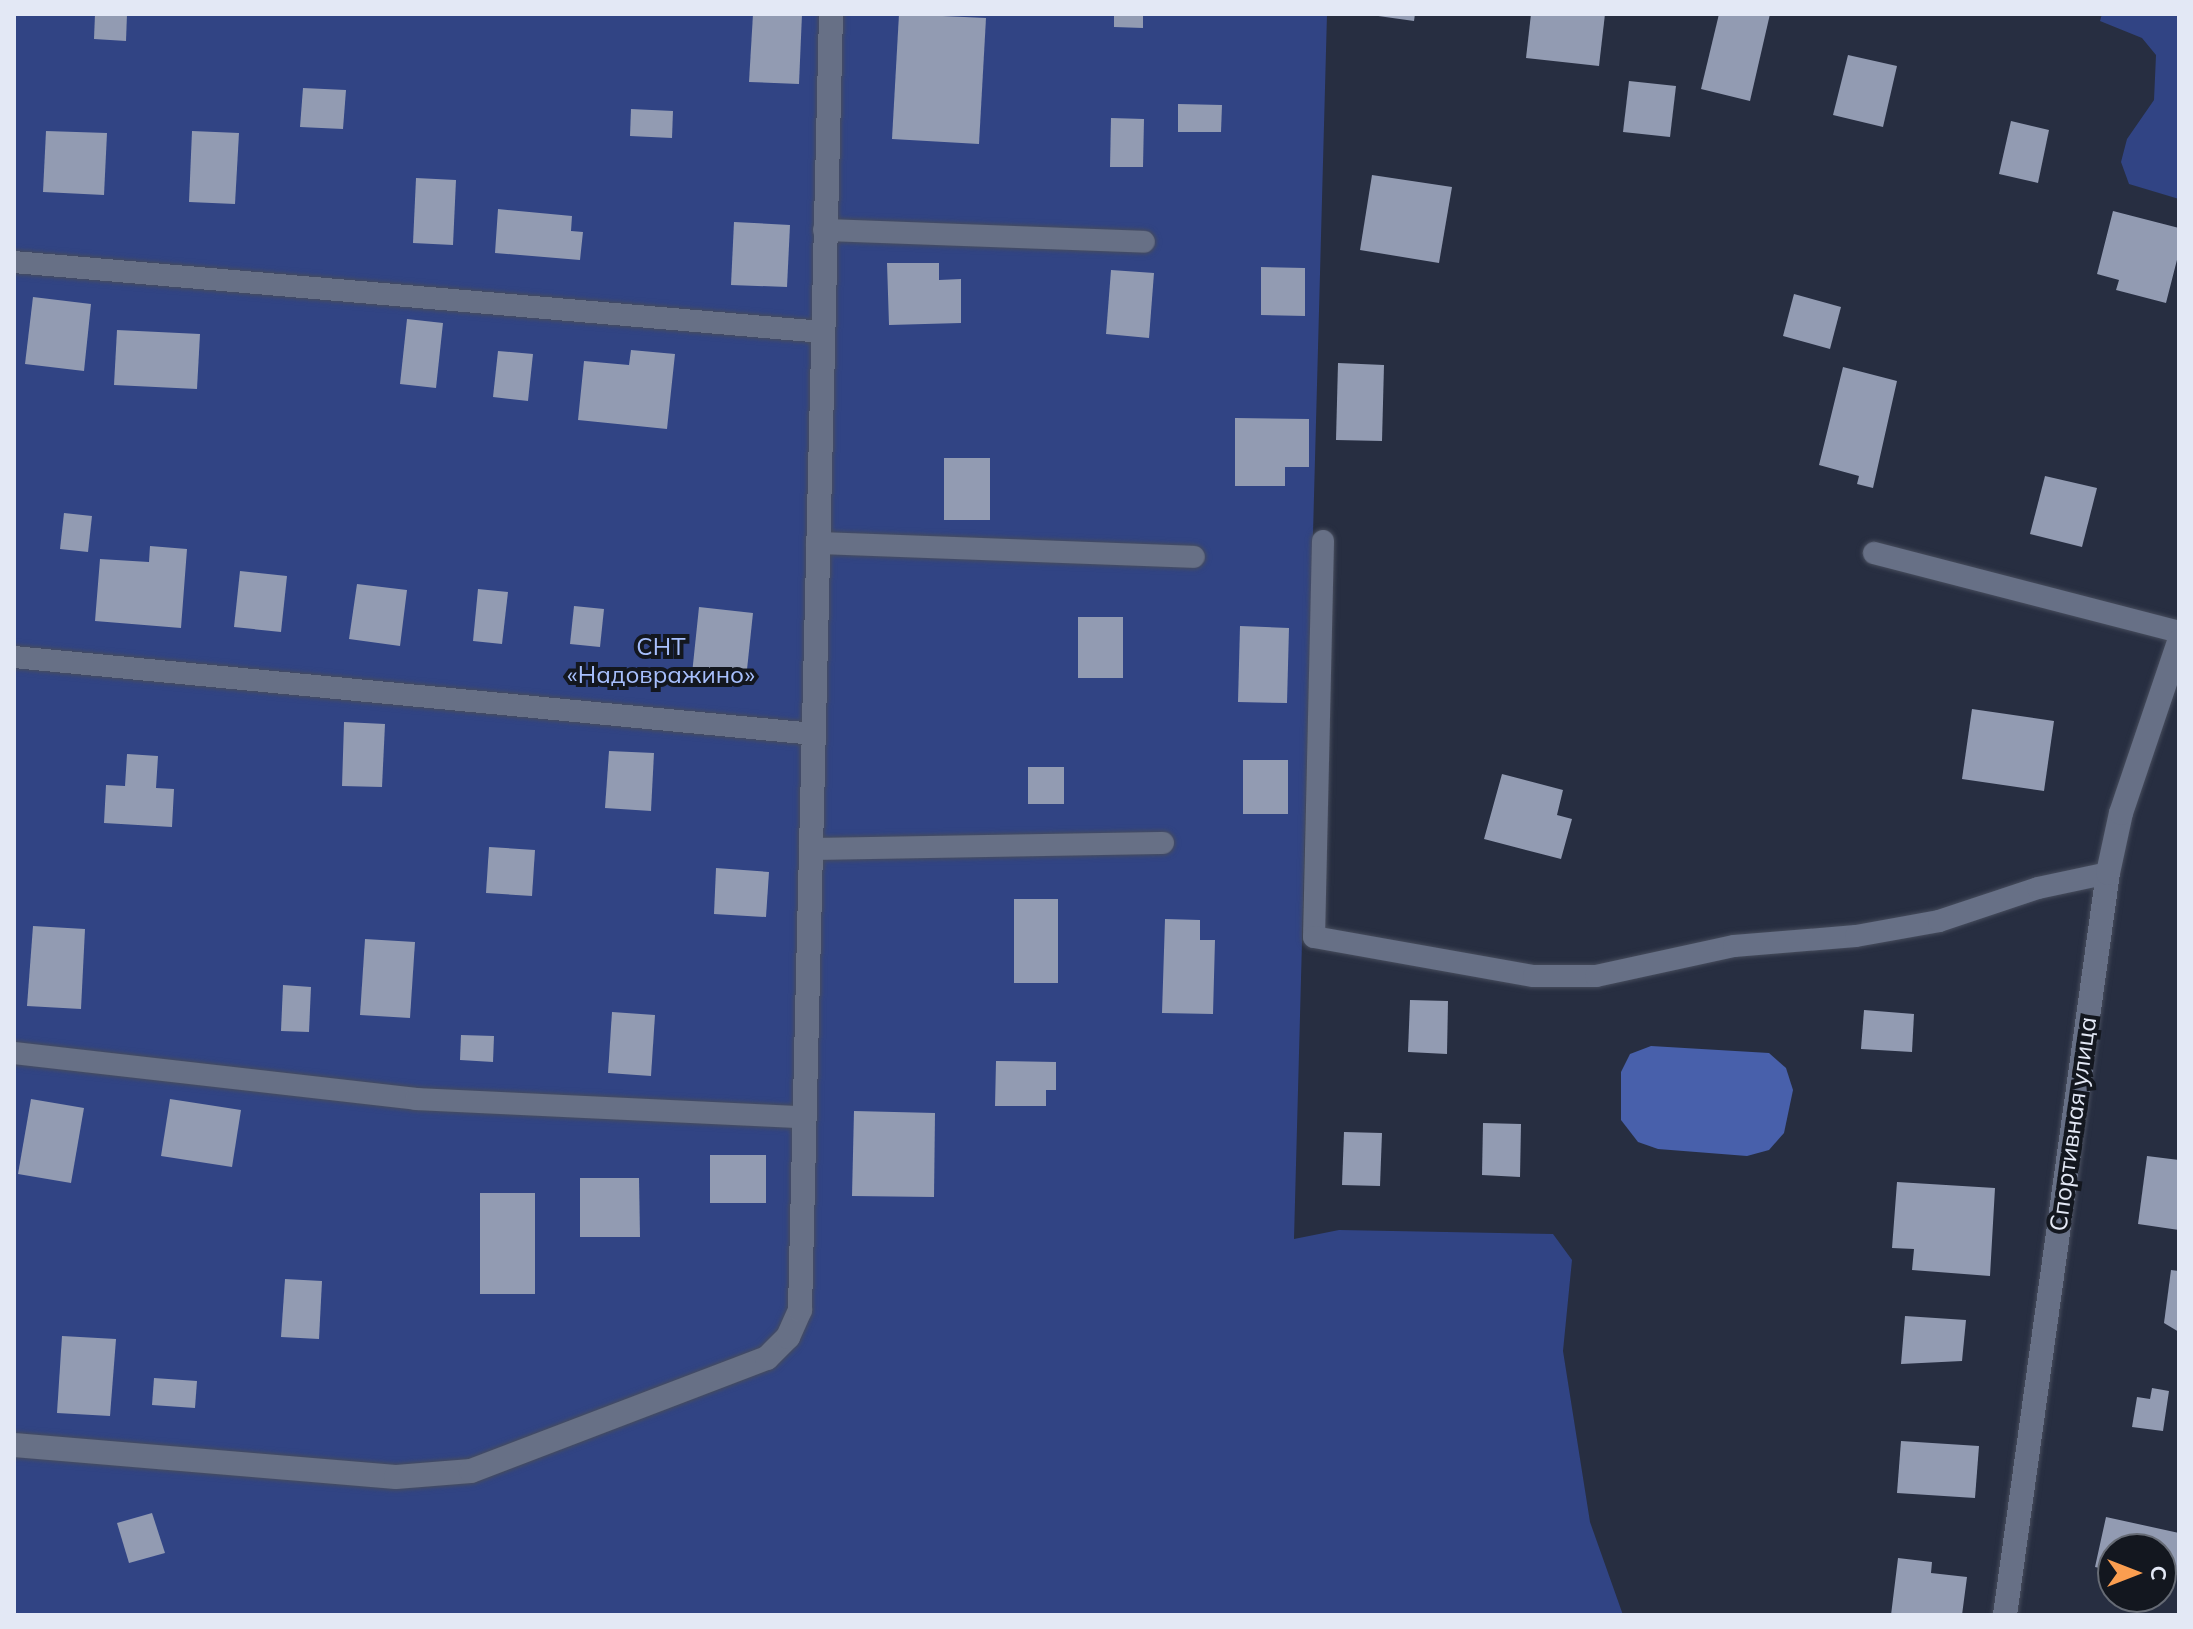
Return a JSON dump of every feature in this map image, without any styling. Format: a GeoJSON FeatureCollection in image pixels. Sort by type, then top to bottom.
{"type":"FeatureCollection","features":[{"type":"Feature","properties":{"kind":"street"},"geometry":{"type":"LineString","coordinates":[[14,1445],[396,1477],[471,1471],[767,1358],[788,1337],[800,1310],[802,1117],[831,14]]}},
{"type":"Feature","properties":{"kind":"street","name":"Спортивная улица"},"geometry":{"type":"LineString","coordinates":[[2005,1615],[2108,873],[2121,813],[2179,642]]}},
{"type":"Feature","properties":{"kind":"lane"},"geometry":{"type":"LineString","coordinates":[[824,230],[1144,242]]}},
{"type":"Feature","properties":{"kind":"lane"},"geometry":{"type":"LineString","coordinates":[[14,262],[822,332]]}},
{"type":"Feature","properties":{"kind":"lane"},"geometry":{"type":"LineString","coordinates":[[1323,541],[1314,937],[1534,976],[1596,976],[1734,946],[1856,936],[1939,921],[2038,888],[2108,873]]}},
{"type":"Feature","properties":{"kind":"lane"},"geometry":{"type":"LineString","coordinates":[[817,543],[1194,557]]}},
{"type":"Feature","properties":{"kind":"lane"},"geometry":{"type":"LineString","coordinates":[[1874,553],[2179,632]]}},
{"type":"Feature","properties":{"kind":"lane"},"geometry":{"type":"LineString","coordinates":[[14,657],[814,734]]}},
{"type":"Feature","properties":{"kind":"lane"},"geometry":{"type":"LineString","coordinates":[[810,849],[1163,843]]}},
{"type":"Feature","properties":{"kind":"lane"},"geometry":{"type":"LineString","coordinates":[[14,1053],[416,1099],[802,1117]]}},
{"type":"Feature","properties":{"kind":"green space","name":"СНТ «Надовражино»"},"geometry":{"type":"Polygon","coordinates":[[[14,14],[1327,14],[1294,1239],[1339,1230],[1553,1234],[1572,1260],[1563,1351],[1590,1522],[1623,1615],[14,1615],[14,14]]]}},
{"type":"Feature","properties":{"kind":"green space"},"geometry":{"type":"Polygon","coordinates":[[[2102,14],[2179,14],[2179,199],[2129,184],[2121,162],[2127,139],[2154,100],[2156,55],[2142,38],[2100,21],[2102,14]]]}},
{"type":"Feature","properties":{"kind":"shaded area"},"geometry":{"type":"Polygon","coordinates":[[[1651,1046],[1769,1053],[1786,1068],[1793,1090],[1784,1133],[1769,1150],[1747,1156],[1658,1149],[1638,1142],[1621,1120],[1621,1072],[1630,1054],[1651,1046]]]}},
{"type":"Feature","properties":{"kind":"building"},"geometry":{"type":"Polygon","coordinates":[[[95,14],[127,14],[126,41],[94,39],[95,14]]]}},
{"type":"Feature","properties":{"kind":"building"},"geometry":{"type":"Polygon","coordinates":[[[753,14],[802,14],[799,84],[749,82],[753,14]]]}},
{"type":"Feature","properties":{"kind":"building"},"geometry":{"type":"Polygon","coordinates":[[[899,14],[986,18],[979,144],[892,139],[899,14]]]}},
{"type":"Feature","properties":{"kind":"building"},"geometry":{"type":"Polygon","coordinates":[[[1114,14],[1143,14],[1143,28],[1114,27],[1114,14]]]}},
{"type":"Feature","properties":{"kind":"building"},"geometry":{"type":"Polygon","coordinates":[[[1364,14],[1415,14],[1414,21],[1364,14]]]}},
{"type":"Feature","properties":{"kind":"building"},"geometry":{"type":"Polygon","coordinates":[[[1531,14],[1605,14],[1599,66],[1526,58],[1531,14]]]}},
{"type":"Feature","properties":{"kind":"building"},"geometry":{"type":"Polygon","coordinates":[[[1719,14],[1770,14],[1750,101],[1701,89],[1719,14]]]}},
{"type":"Feature","properties":{"kind":"building"},"geometry":{"type":"Polygon","coordinates":[[[1848,55],[1897,66],[1883,127],[1833,115],[1848,55]]]}},
{"type":"Feature","properties":{"kind":"building"},"geometry":{"type":"Polygon","coordinates":[[[1629,81],[1676,86],[1670,137],[1623,132],[1629,81]]]}},
{"type":"Feature","properties":{"kind":"building"},"geometry":{"type":"Polygon","coordinates":[[[303,88],[346,90],[343,129],[300,127],[303,88]]]}},
{"type":"Feature","properties":{"kind":"building"},"geometry":{"type":"Polygon","coordinates":[[[1178,104],[1222,105],[1221,132],[1178,132],[1178,104]]]}},
{"type":"Feature","properties":{"kind":"building"},"geometry":{"type":"Polygon","coordinates":[[[631,109],[673,111],[672,138],[630,136],[631,109]]]}},
{"type":"Feature","properties":{"kind":"building"},"geometry":{"type":"Polygon","coordinates":[[[1111,118],[1144,119],[1143,167],[1110,167],[1111,118]]]}},
{"type":"Feature","properties":{"kind":"building"},"geometry":{"type":"Polygon","coordinates":[[[2011,121],[2049,130],[2038,183],[1999,174],[2011,121]]]}},
{"type":"Feature","properties":{"kind":"building"},"geometry":{"type":"Polygon","coordinates":[[[46,131],[107,133],[104,195],[43,192],[46,131]]]}},
{"type":"Feature","properties":{"kind":"building"},"geometry":{"type":"Polygon","coordinates":[[[192,131],[239,133],[235,204],[189,202],[192,131]]]}},
{"type":"Feature","properties":{"kind":"building"},"geometry":{"type":"Polygon","coordinates":[[[1372,175],[1452,187],[1439,263],[1360,250],[1372,175]]]}},
{"type":"Feature","properties":{"kind":"building"},"geometry":{"type":"Polygon","coordinates":[[[416,178],[456,180],[453,245],[413,243],[416,178]]]}},
{"type":"Feature","properties":{"kind":"building"},"geometry":{"type":"Polygon","coordinates":[[[498,209],[572,216],[571,231],[583,232],[580,260],[495,253],[498,209]]]}},
{"type":"Feature","properties":{"kind":"building"},"geometry":{"type":"Polygon","coordinates":[[[2113,211],[2179,228],[2179,252],[2166,303],[2116,290],[2119,280],[2097,274],[2113,211]]]}},
{"type":"Feature","properties":{"kind":"building"},"geometry":{"type":"Polygon","coordinates":[[[734,222],[790,225],[787,287],[731,285],[734,222]]]}},
{"type":"Feature","properties":{"kind":"building"},"geometry":{"type":"Polygon","coordinates":[[[887,263],[939,263],[939,280],[961,279],[961,323],[889,325],[887,263]]]}},
{"type":"Feature","properties":{"kind":"building"},"geometry":{"type":"Polygon","coordinates":[[[1261,267],[1305,268],[1305,316],[1261,315],[1261,267]]]}},
{"type":"Feature","properties":{"kind":"building"},"geometry":{"type":"Polygon","coordinates":[[[1111,270],[1154,273],[1149,338],[1106,334],[1111,270]]]}},
{"type":"Feature","properties":{"kind":"building"},"geometry":{"type":"Polygon","coordinates":[[[1794,294],[1841,307],[1830,349],[1783,336],[1794,294]]]}},
{"type":"Feature","properties":{"kind":"building"},"geometry":{"type":"Polygon","coordinates":[[[33,297],[91,304],[84,371],[25,364],[33,297]]]}},
{"type":"Feature","properties":{"kind":"building"},"geometry":{"type":"Polygon","coordinates":[[[407,319],[443,323],[436,388],[400,384],[407,319]]]}},
{"type":"Feature","properties":{"kind":"building"},"geometry":{"type":"Polygon","coordinates":[[[117,330],[200,334],[197,389],[114,385],[117,330]]]}},
{"type":"Feature","properties":{"kind":"building"},"geometry":{"type":"Polygon","coordinates":[[[631,350],[675,354],[667,429],[578,420],[584,361],[629,365],[631,350]]]}},
{"type":"Feature","properties":{"kind":"building"},"geometry":{"type":"Polygon","coordinates":[[[498,351],[533,354],[528,401],[493,397],[498,351]]]}},
{"type":"Feature","properties":{"kind":"building"},"geometry":{"type":"Polygon","coordinates":[[[1338,363],[1384,365],[1382,441],[1336,440],[1338,363]]]}},
{"type":"Feature","properties":{"kind":"building"},"geometry":{"type":"Polygon","coordinates":[[[1843,367],[1897,381],[1873,488],[1857,484],[1859,476],[1819,465],[1843,367]]]}},
{"type":"Feature","properties":{"kind":"building"},"geometry":{"type":"Polygon","coordinates":[[[1235,418],[1309,419],[1309,467],[1285,467],[1285,486],[1235,486],[1235,418]]]}},
{"type":"Feature","properties":{"kind":"building"},"geometry":{"type":"Polygon","coordinates":[[[944,458],[990,458],[990,520],[944,520],[944,458]]]}},
{"type":"Feature","properties":{"kind":"building"},"geometry":{"type":"Polygon","coordinates":[[[2045,476],[2097,488],[2082,547],[2030,534],[2045,476]]]}},
{"type":"Feature","properties":{"kind":"building"},"geometry":{"type":"Polygon","coordinates":[[[64,513],[92,516],[88,552],[60,549],[64,513]]]}},
{"type":"Feature","properties":{"kind":"building"},"geometry":{"type":"Polygon","coordinates":[[[150,546],[187,549],[181,628],[95,621],[100,559],[149,562],[150,546]]]}},
{"type":"Feature","properties":{"kind":"building"},"geometry":{"type":"Polygon","coordinates":[[[240,571],[287,576],[281,632],[234,627],[240,571]]]}},
{"type":"Feature","properties":{"kind":"building"},"geometry":{"type":"Polygon","coordinates":[[[357,584],[407,590],[400,646],[349,639],[357,584]]]}},
{"type":"Feature","properties":{"kind":"building"},"geometry":{"type":"Polygon","coordinates":[[[478,589],[508,592],[502,644],[473,641],[478,589]]]}},
{"type":"Feature","properties":{"kind":"building"},"geometry":{"type":"Polygon","coordinates":[[[574,606],[604,609],[600,647],[570,644],[574,606]]]}},
{"type":"Feature","properties":{"kind":"building"},"geometry":{"type":"Polygon","coordinates":[[[699,607],[753,613],[746,679],[692,674],[699,607]]]}},
{"type":"Feature","properties":{"kind":"building"},"geometry":{"type":"Polygon","coordinates":[[[1078,617],[1123,617],[1123,678],[1078,678],[1078,617]]]}},
{"type":"Feature","properties":{"kind":"building"},"geometry":{"type":"Polygon","coordinates":[[[1240,626],[1289,628],[1287,703],[1238,702],[1240,626]]]}},
{"type":"Feature","properties":{"kind":"building"},"geometry":{"type":"Polygon","coordinates":[[[1972,709],[2054,721],[2044,791],[1962,779],[1972,709]]]}},
{"type":"Feature","properties":{"kind":"building"},"geometry":{"type":"Polygon","coordinates":[[[344,722],[385,724],[382,787],[342,786],[344,722]]]}},
{"type":"Feature","properties":{"kind":"building"},"geometry":{"type":"Polygon","coordinates":[[[609,751],[654,753],[651,811],[605,808],[609,751]]]}},
{"type":"Feature","properties":{"kind":"building"},"geometry":{"type":"Polygon","coordinates":[[[127,754],[158,756],[156,788],[174,789],[172,827],[104,823],[106,785],[125,786],[127,754]]]}},
{"type":"Feature","properties":{"kind":"building"},"geometry":{"type":"Polygon","coordinates":[[[1243,760],[1288,760],[1288,814],[1243,814],[1243,760]]]}},
{"type":"Feature","properties":{"kind":"building"},"geometry":{"type":"Polygon","coordinates":[[[1028,767],[1064,767],[1064,804],[1028,804],[1028,767]]]}},
{"type":"Feature","properties":{"kind":"building"},"geometry":{"type":"Polygon","coordinates":[[[1502,774],[1563,790],[1557,815],[1572,819],[1561,859],[1484,839],[1502,774]]]}},
{"type":"Feature","properties":{"kind":"building"},"geometry":{"type":"Polygon","coordinates":[[[489,847],[535,850],[532,896],[486,893],[489,847]]]}},
{"type":"Feature","properties":{"kind":"building"},"geometry":{"type":"Polygon","coordinates":[[[716,868],[769,872],[766,917],[714,914],[716,868]]]}},
{"type":"Feature","properties":{"kind":"building"},"geometry":{"type":"Polygon","coordinates":[[[1014,899],[1058,899],[1058,983],[1014,983],[1014,899]]]}},
{"type":"Feature","properties":{"kind":"building"},"geometry":{"type":"Polygon","coordinates":[[[1165,919],[1200,920],[1200,940],[1215,940],[1213,1014],[1162,1013],[1165,919]]]}},
{"type":"Feature","properties":{"kind":"building"},"geometry":{"type":"Polygon","coordinates":[[[33,926],[85,929],[81,1009],[27,1006],[33,926]]]}},
{"type":"Feature","properties":{"kind":"building"},"geometry":{"type":"Polygon","coordinates":[[[365,939],[415,942],[410,1018],[360,1015],[365,939]]]}},
{"type":"Feature","properties":{"kind":"building"},"geometry":{"type":"Polygon","coordinates":[[[283,985],[311,987],[309,1032],[281,1031],[283,985]]]}},
{"type":"Feature","properties":{"kind":"building"},"geometry":{"type":"Polygon","coordinates":[[[1410,1000],[1448,1001],[1447,1054],[1408,1052],[1410,1000]]]}},
{"type":"Feature","properties":{"kind":"building"},"geometry":{"type":"Polygon","coordinates":[[[1864,1010],[1914,1014],[1912,1052],[1861,1049],[1864,1010]]]}},
{"type":"Feature","properties":{"kind":"building"},"geometry":{"type":"Polygon","coordinates":[[[612,1012],[655,1015],[651,1076],[608,1073],[612,1012]]]}},
{"type":"Feature","properties":{"kind":"building"},"geometry":{"type":"Polygon","coordinates":[[[461,1035],[494,1036],[493,1062],[460,1060],[461,1035]]]}},
{"type":"Feature","properties":{"kind":"building"},"geometry":{"type":"Polygon","coordinates":[[[996,1061],[1056,1062],[1056,1090],[1046,1090],[1046,1106],[995,1106],[996,1061]]]}},
{"type":"Feature","properties":{"kind":"building"},"geometry":{"type":"Polygon","coordinates":[[[31,1099],[84,1108],[71,1183],[18,1174],[31,1099]]]}},
{"type":"Feature","properties":{"kind":"building"},"geometry":{"type":"Polygon","coordinates":[[[170,1099],[241,1110],[232,1167],[161,1156],[170,1099]]]}},
{"type":"Feature","properties":{"kind":"building"},"geometry":{"type":"Polygon","coordinates":[[[854,1111],[935,1113],[934,1197],[852,1196],[854,1111]]]}},
{"type":"Feature","properties":{"kind":"building"},"geometry":{"type":"Polygon","coordinates":[[[1483,1123],[1521,1124],[1520,1177],[1482,1175],[1483,1123]]]}},
{"type":"Feature","properties":{"kind":"building"},"geometry":{"type":"Polygon","coordinates":[[[1344,1132],[1382,1133],[1380,1186],[1342,1185],[1344,1132]]]}},
{"type":"Feature","properties":{"kind":"building"},"geometry":{"type":"Polygon","coordinates":[[[710,1155],[766,1155],[766,1203],[710,1203],[710,1155]]]}},
{"type":"Feature","properties":{"kind":"building"},"geometry":{"type":"Polygon","coordinates":[[[2147,1156],[2179,1160],[2179,1230],[2138,1224],[2147,1156]]]}},
{"type":"Feature","properties":{"kind":"building"},"geometry":{"type":"Polygon","coordinates":[[[580,1178],[639,1178],[640,1237],[580,1237],[580,1178]]]}},
{"type":"Feature","properties":{"kind":"building"},"geometry":{"type":"Polygon","coordinates":[[[1897,1182],[1995,1188],[1990,1276],[1912,1270],[1914,1249],[1892,1248],[1897,1182]]]}},
{"type":"Feature","properties":{"kind":"building"},"geometry":{"type":"Polygon","coordinates":[[[480,1193],[535,1193],[535,1294],[480,1294],[480,1193]]]}},
{"type":"Feature","properties":{"kind":"building"},"geometry":{"type":"Polygon","coordinates":[[[2171,1270],[2179,1271],[2179,1332],[2164,1323],[2171,1270]]]}},
{"type":"Feature","properties":{"kind":"building"},"geometry":{"type":"Polygon","coordinates":[[[285,1279],[322,1281],[319,1339],[281,1337],[285,1279]]]}},
{"type":"Feature","properties":{"kind":"building"},"geometry":{"type":"Polygon","coordinates":[[[1905,1316],[1966,1320],[1962,1361],[1901,1364],[1905,1316]]]}},
{"type":"Feature","properties":{"kind":"building"},"geometry":{"type":"Polygon","coordinates":[[[62,1336],[116,1339],[110,1416],[57,1413],[62,1336]]]}},
{"type":"Feature","properties":{"kind":"building"},"geometry":{"type":"Polygon","coordinates":[[[154,1378],[197,1381],[195,1408],[152,1405],[154,1378]]]}},
{"type":"Feature","properties":{"kind":"building"},"geometry":{"type":"Polygon","coordinates":[[[2152,1388],[2169,1391],[2163,1431],[2132,1427],[2137,1397],[2150,1399],[2152,1388]]]}},
{"type":"Feature","properties":{"kind":"building"},"geometry":{"type":"Polygon","coordinates":[[[1901,1441],[1979,1446],[1975,1498],[1897,1493],[1901,1441]]]}},
{"type":"Feature","properties":{"kind":"building"},"geometry":{"type":"Polygon","coordinates":[[[152,1513],[165,1553],[129,1563],[117,1523],[152,1513]]]}},
{"type":"Feature","properties":{"kind":"building"},"geometry":{"type":"Polygon","coordinates":[[[2106,1517],[2179,1533],[2179,1575],[2177,1533],[2102,1533],[2106,1517]]]}},
{"type":"Feature","properties":{"kind":"building"},"geometry":{"type":"Polygon","coordinates":[[[1898,1558],[1932,1562],[1931,1573],[1967,1577],[1962,1615],[1891,1615],[1898,1558]]]}}]}
